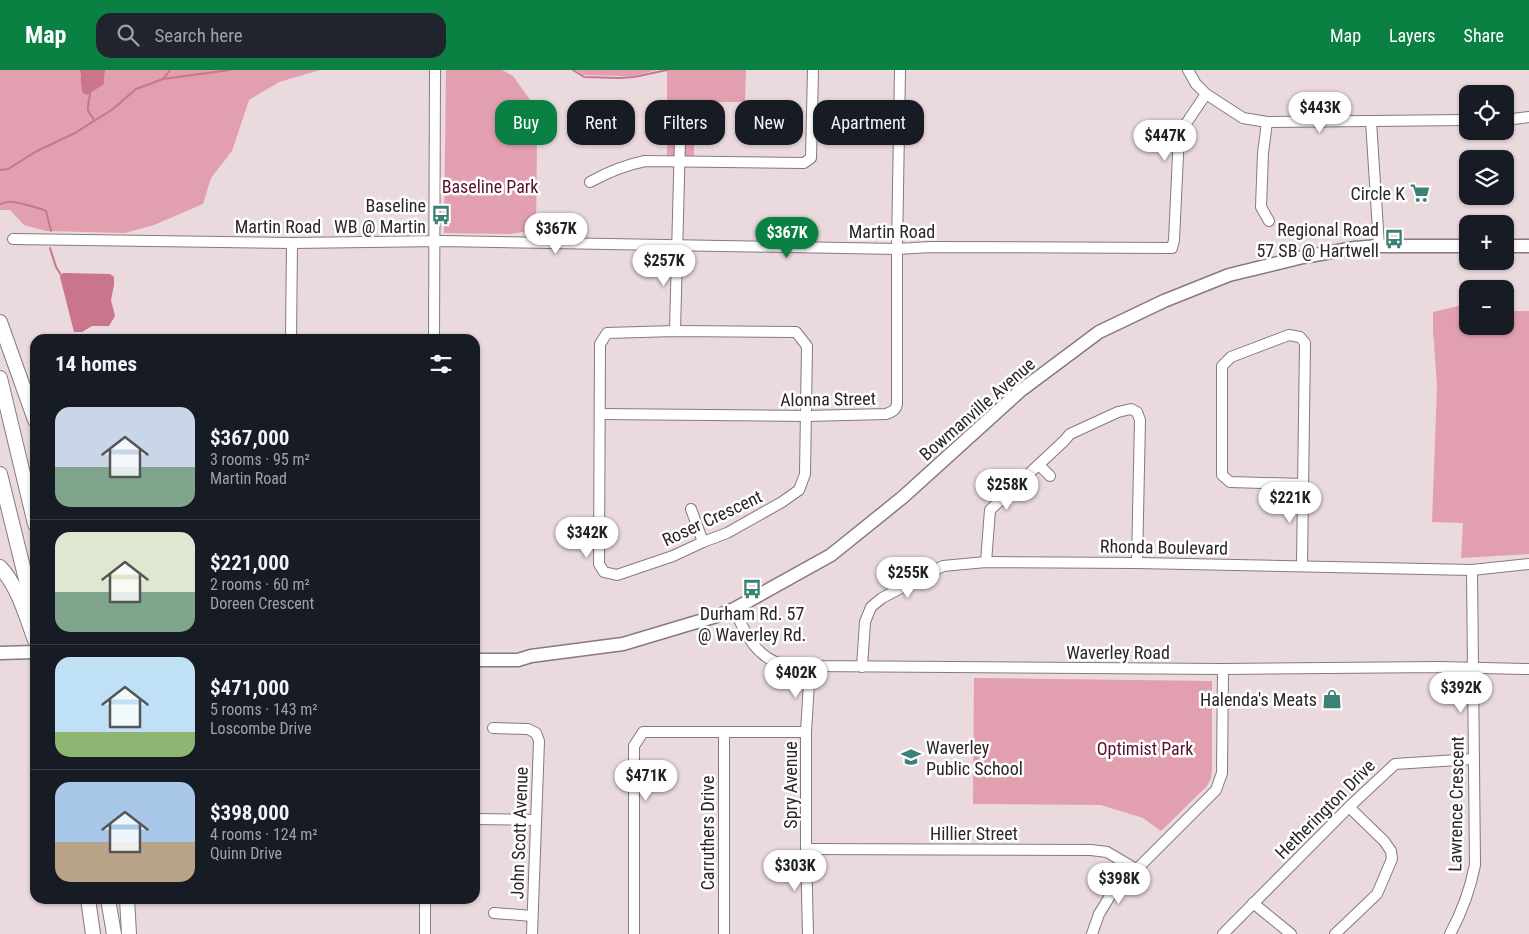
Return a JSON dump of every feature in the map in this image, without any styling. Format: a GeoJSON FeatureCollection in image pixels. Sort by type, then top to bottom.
{"type":"FeatureCollection","features":[{"type":"Feature","properties":{"kind":"highway"},"geometry":{"type":"LineString","coordinates":[[0,322],[30,406]]}},
{"type":"Feature","properties":{"kind":"highway"},"geometry":{"type":"LineString","coordinates":[[0,378],[30,503]]}},
{"type":"Feature","properties":{"kind":"highway"},"geometry":{"type":"LineString","coordinates":[[0,474],[30,596]]}},
{"type":"Feature","properties":{"kind":"highway"},"geometry":{"type":"LineString","coordinates":[[0,567],[7,574],[30,627]]}},
{"type":"Feature","properties":{"kind":"highway"},"geometry":{"type":"LineString","coordinates":[[89,904],[93,934]]}},
{"type":"Feature","properties":{"kind":"highway"},"geometry":{"type":"LineString","coordinates":[[109,904],[114,934]]}},
{"type":"Feature","properties":{"kind":"highway"},"geometry":{"type":"LineString","coordinates":[[127,904],[128,934]]}},
{"type":"Feature","properties":{"kind":"main road","name":"Bowmanville Avenue"},"geometry":{"type":"LineString","coordinates":[[480,660],[518,660],[531,656],[623,644],[720,615],[734,609],[831,555],[903,497],[1020,391],[1099,332],[1164,301],[1229,275],[1332,252],[1379,246],[1459,246]]}},
{"type":"Feature","properties":{"kind":"main road"},"geometry":{"type":"LineString","coordinates":[[1514,246],[1529,246]]}},
{"type":"Feature","properties":{"kind":"main road","name":"Bowmanville Avenue"},"geometry":{"type":"LineString","coordinates":[[480,652],[517,651],[531,656]]}},
{"type":"Feature","properties":{"kind":"main road"},"geometry":{"type":"LineString","coordinates":[[0,653],[29,652]]}},
{"type":"Feature","properties":{"kind":"street"},"geometry":{"type":"LineString","coordinates":[[434,334],[435,70]]}},
{"type":"Feature","properties":{"kind":"street"},"geometry":{"type":"LineString","coordinates":[[590,182],[627,165],[645,161],[804,163],[811,158],[813,70]]}},
{"type":"Feature","properties":{"kind":"street"},"geometry":{"type":"LineString","coordinates":[[897,249],[900,70]]}},
{"type":"Feature","properties":{"kind":"street"},"geometry":{"type":"LineString","coordinates":[[1188,70],[1196,84],[1206,94],[1243,118],[1267,122],[1459,120]]}},
{"type":"Feature","properties":{"kind":"street","name":"Martin Road"},"geometry":{"type":"LineString","coordinates":[[13,239],[292,243],[434,241],[897,249],[931,247],[1172,248],[1174,240],[1179,134],[1206,94]]}},
{"type":"Feature","properties":{"kind":"street"},"geometry":{"type":"LineString","coordinates":[[1514,119],[1529,117]]}},
{"type":"Feature","properties":{"kind":"street"},"geometry":{"type":"LineString","coordinates":[[1267,122],[1263,154],[1261,207],[1269,221]]}},
{"type":"Feature","properties":{"kind":"street"},"geometry":{"type":"LineString","coordinates":[[1372,122],[1379,246]]}},
{"type":"Feature","properties":{"kind":"street"},"geometry":{"type":"LineString","coordinates":[[675,331],[680,145]]}},
{"type":"Feature","properties":{"kind":"street"},"geometry":{"type":"LineString","coordinates":[[291,334],[292,243]]}},
{"type":"Feature","properties":{"kind":"street","name":"Alonna Street"},"geometry":{"type":"LineString","coordinates":[[600,414],[806,416],[886,414],[891,412],[896,408],[897,404],[897,249]]}},
{"type":"Feature","properties":{"kind":"street","name":"Roser Crescent"},"geometry":{"type":"LineString","coordinates":[[675,331],[796,332],[807,346],[805,474],[799,490],[782,502],[727,533],[673,556],[617,575],[604,572],[599,564],[600,414],[600,344],[607,333],[675,331]]}},
{"type":"Feature","properties":{"kind":"street"},"geometry":{"type":"LineString","coordinates":[[1302,565],[1303,484],[1304,343],[1300,337],[1289,336],[1231,357],[1222,366],[1222,475],[1230,482],[1303,484]]}},
{"type":"Feature","properties":{"kind":"street"},"geometry":{"type":"LineString","coordinates":[[986,562],[990,510],[1070,434],[1118,412],[1131,409],[1137,412],[1140,420],[1137,563]]}},
{"type":"Feature","properties":{"kind":"street"},"geometry":{"type":"LineString","coordinates":[[1039,465],[1050,476]]}},
{"type":"Feature","properties":{"kind":"street"},"geometry":{"type":"LineString","coordinates":[[691,508],[703,542]]}},
{"type":"Feature","properties":{"kind":"street","name":"Rhonda Boulevard"},"geometry":{"type":"LineString","coordinates":[[862,667],[865,622],[871,607],[882,598],[943,566],[986,562],[1137,563],[1472,570],[1529,564]]}},
{"type":"Feature","properties":{"kind":"street","name":"Lawrence Crescent"},"geometry":{"type":"LineString","coordinates":[[1450,934],[1458,920],[1470,889],[1475,865],[1472,570]]}},
{"type":"Feature","properties":{"kind":"street","name":"Waverley Road"},"geometry":{"type":"LineString","coordinates":[[734,609],[751,643],[767,657],[782,664],[862,667],[1223,669],[1438,667],[1529,669]]}},
{"type":"Feature","properties":{"kind":"street","name":"Spry Avenue"},"geometry":{"type":"LineString","coordinates":[[808,934],[806,732],[810,666]]}},
{"type":"Feature","properties":{"kind":"street"},"geometry":{"type":"LineString","coordinates":[[1092,934],[1099,914],[1110,896],[1211,796],[1220,783],[1223,766],[1223,669]]}},
{"type":"Feature","properties":{"kind":"street","name":"John Scott Avenue"},"geometry":{"type":"LineString","coordinates":[[493,728],[528,729],[536,733],[538,740],[532,934]]}},
{"type":"Feature","properties":{"kind":"street"},"geometry":{"type":"LineString","coordinates":[[634,934],[634,746],[643,732],[806,732]]}},
{"type":"Feature","properties":{"kind":"street","name":"Carruthers Drive"},"geometry":{"type":"LineString","coordinates":[[724,732],[724,934]]}},
{"type":"Feature","properties":{"kind":"street","name":"Hetherington Drive"},"geometry":{"type":"LineString","coordinates":[[1223,934],[1348,807],[1395,764],[1473,759]]}},
{"type":"Feature","properties":{"kind":"street"},"geometry":{"type":"LineString","coordinates":[[1335,934],[1377,894],[1392,859],[1391,851],[1384,841],[1348,807]]}},
{"type":"Feature","properties":{"kind":"street"},"geometry":{"type":"LineString","coordinates":[[480,819],[536,820]]}},
{"type":"Feature","properties":{"kind":"street","name":"Hillier Street"},"geometry":{"type":"LineString","coordinates":[[806,849],[1091,850],[1107,852],[1136,870]]}},
{"type":"Feature","properties":{"kind":"street"},"geometry":{"type":"LineString","coordinates":[[1253,903],[1291,934]]}},
{"type":"Feature","properties":{"kind":"street"},"geometry":{"type":"LineString","coordinates":[[425,904],[425,934]]}},
{"type":"Feature","properties":{"kind":"street"},"geometry":{"type":"LineString","coordinates":[[494,913],[532,916]]}},
{"type":"Feature","properties":{"kind":"green space"},"geometry":{"type":"Polygon","coordinates":[[[0,70],[80,70],[80,77],[104,84],[105,70],[320,70],[279,82],[249,100],[232,151],[211,178],[203,204],[154,225],[125,233],[46,231],[24,225],[10,210],[0,210],[0,70]]]}},
{"type":"Feature","properties":{"kind":"green space","name":"Baseline Park"},"geometry":{"type":"Polygon","coordinates":[[[446,70],[502,70],[513,76],[530,100],[495,100],[495,145],[537,145],[536,230],[510,234],[444,233],[446,70]]]}},
{"type":"Feature","properties":{"kind":"green space"},"geometry":{"type":"Polygon","coordinates":[[[576,70],[657,70],[634,76],[620,76],[583,75],[576,70]]]}},
{"type":"Feature","properties":{"kind":"green space"},"geometry":{"type":"Polygon","coordinates":[[[667,70],[746,70],[745,100],[725,102],[725,100],[667,100],[667,70]]]}},
{"type":"Feature","properties":{"kind":"green space"},"geometry":{"type":"Polygon","coordinates":[[[667,145],[694,145],[694,156],[667,156],[667,145]]]}},
{"type":"Feature","properties":{"kind":"green space"},"geometry":{"type":"Polygon","coordinates":[[[1459,306],[1459,335],[1514,335],[1514,311],[1529,311],[1529,554],[1461,558],[1463,523],[1432,522],[1437,386],[1433,312],[1459,306]]]}},
{"type":"Feature","properties":{"kind":"green space","name":"Optimist Park"},"geometry":{"type":"Polygon","coordinates":[[[974,678],[1212,681],[1211,778],[1207,786],[1161,831],[1143,818],[1101,805],[973,804],[974,678]]]}},
{"type":"Feature","properties":{"kind":"shaded area"},"geometry":{"type":"Polygon","coordinates":[[[80,70],[105,70],[104,84],[87,95],[82,92],[80,70]]]}},
{"type":"Feature","properties":{"kind":"shaded area"},"geometry":{"type":"Polygon","coordinates":[[[63,273],[110,274],[114,277],[111,300],[115,316],[109,326],[92,326],[82,332],[74,332],[60,277],[63,273]]]}},
{"type":"Feature","properties":{"kind":"waterway"},"geometry":{"type":"LineString","coordinates":[[164,78],[170,70]]}},
{"type":"Feature","properties":{"kind":"waterway"},"geometry":{"type":"LineString","coordinates":[[0,170],[8,169],[37,151],[75,133],[113,109],[136,89],[163,79],[230,70]]}},
{"type":"Feature","properties":{"kind":"waterway"},"geometry":{"type":"LineString","coordinates":[[573,70],[584,77],[619,78],[667,70]]}},
{"type":"Feature","properties":{"kind":"waterway"},"geometry":{"type":"LineString","coordinates":[[90,93],[88,110],[94,121]]}},
{"type":"Feature","properties":{"kind":"waterway"},"geometry":{"type":"LineString","coordinates":[[0,204],[15,202],[46,211],[51,231]]}},
{"type":"Feature","properties":{"kind":"waterway"},"geometry":{"type":"LineString","coordinates":[[50,248],[56,267],[61,275]]}},
{"type":"Feature","properties":{"kind":"place","name":"Circle K"},"geometry":{"type":"Point","coordinates":[1420,193]}},
{"type":"Feature","properties":{"kind":"place","name":"Baseline WB @ Martin"},"geometry":{"type":"Point","coordinates":[441,215]}},
{"type":"Feature","properties":{"kind":"place","name":"Regional Road 57 SB @ Hartwell"},"geometry":{"type":"Point","coordinates":[1394,239]}},
{"type":"Feature","properties":{"kind":"place","name":"Durham Rd. 57 @ Waverley Rd."},"geometry":{"type":"Point","coordinates":[752,589]}},
{"type":"Feature","properties":{"kind":"place","name":"Halenda's Meats"},"geometry":{"type":"Point","coordinates":[1332,699]}},
{"type":"Feature","properties":{"kind":"place","name":"Waverley Public School"},"geometry":{"type":"Point","coordinates":[911,757]}}]}
